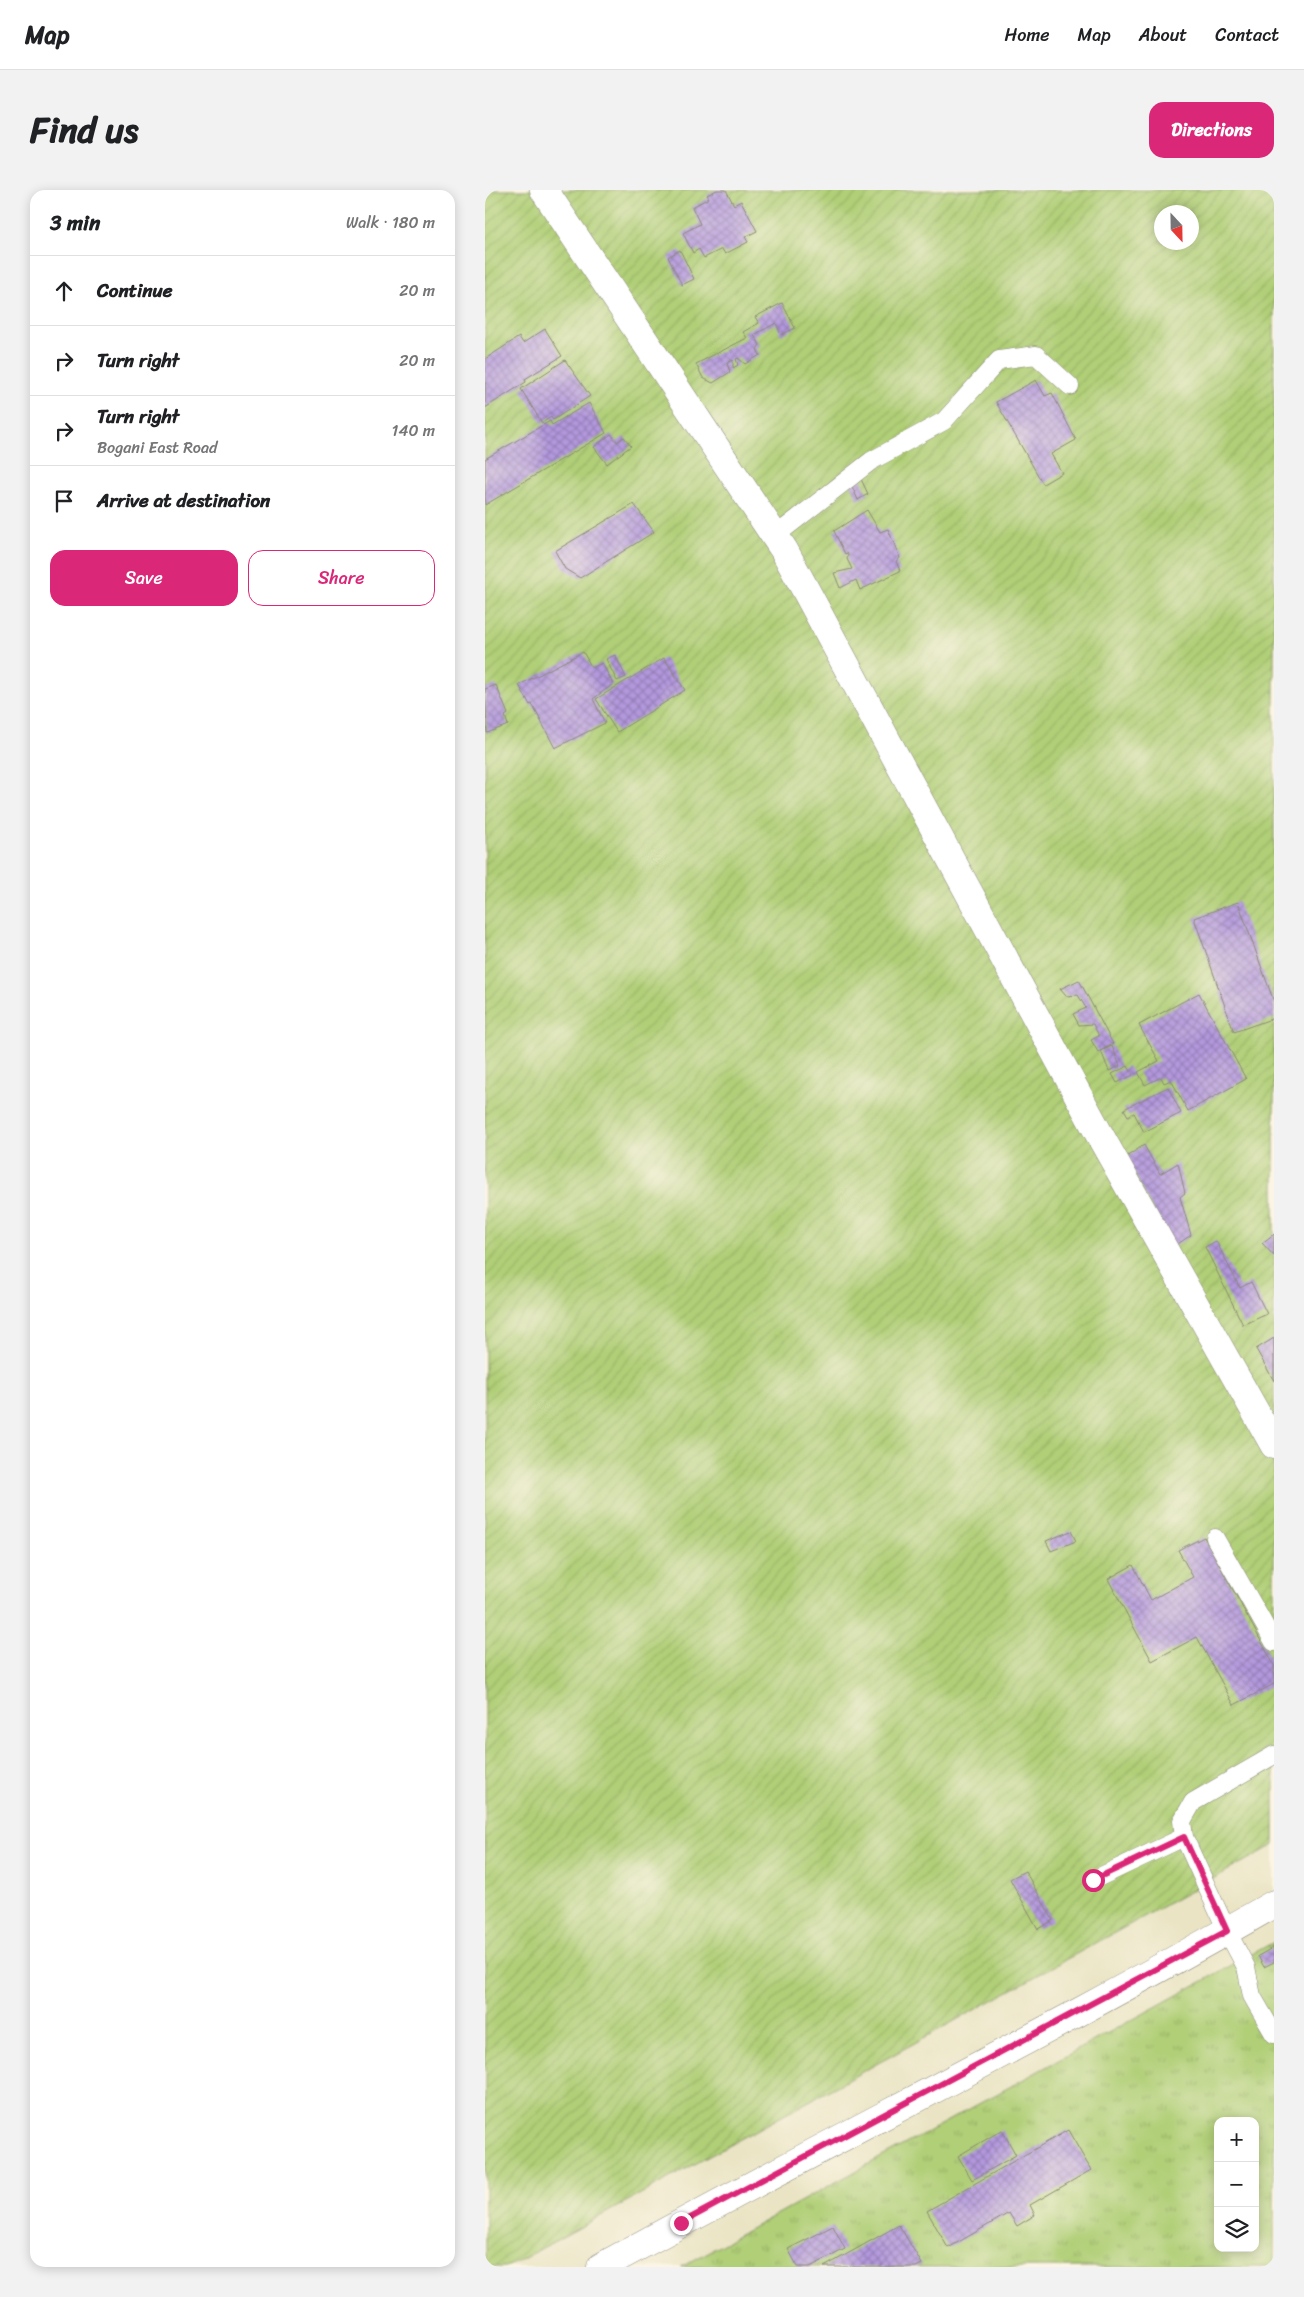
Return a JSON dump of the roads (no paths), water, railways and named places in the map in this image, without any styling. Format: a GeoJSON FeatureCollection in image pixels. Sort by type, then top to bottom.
{"type":"FeatureCollection","features":[{"type":"Feature","properties":{"kind":"street"},"geometry":{"type":"LineString","coordinates":[[545,190],[775,536],[1098,1132],[1274,1445]]}},
{"type":"Feature","properties":{"kind":"street"},"geometry":{"type":"LineString","coordinates":[[601,2267],[760,2180],[877,2120],[1274,1904]]}},
{"type":"Feature","properties":{"kind":"lane"},"geometry":{"type":"LineString","coordinates":[[775,536],[871,460],[944,421],[999,360],[1036,355],[1070,386]]}},
{"type":"Feature","properties":{"kind":"lane"},"geometry":{"type":"LineString","coordinates":[[1215,1538],[1274,1642]]}},
{"type":"Feature","properties":{"kind":"lane"},"geometry":{"type":"LineString","coordinates":[[1274,1755],[1193,1802],[1182,1821],[1184,1837],[1227,1931],[1246,1967],[1252,1996],[1274,2034]]}},
{"type":"Feature","properties":{"kind":"lane"},"geometry":{"type":"LineString","coordinates":[[1093,1880],[1184,1837]]}}]}
